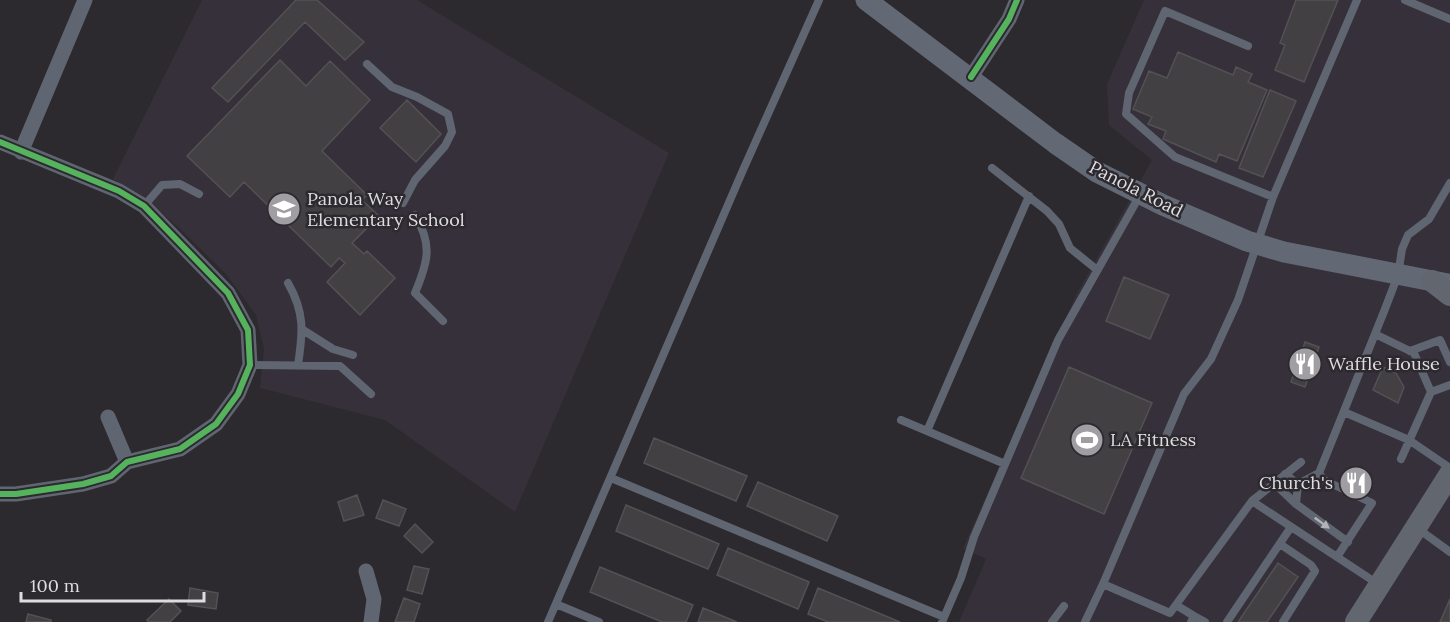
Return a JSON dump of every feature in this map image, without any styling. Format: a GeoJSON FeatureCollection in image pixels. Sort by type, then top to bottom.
{"type":"FeatureCollection","features":[{"type":"Feature","properties":{"kind":"main road","name":"Panola Road"},"geometry":{"type":"LineString","coordinates":[[866,0],[1055,143],[1097,172],[1141,194],[1256,244],[1444,287]]}},
{"type":"Feature","properties":{"kind":"main road"},"geometry":{"type":"LineString","coordinates":[[1356,622],[1450,474]]}},
{"type":"Feature","properties":{"kind":"street"},"geometry":{"type":"LineString","coordinates":[[21,152],[86,0]]}},
{"type":"Feature","properties":{"kind":"street"},"geometry":{"type":"LineString","coordinates":[[970,77],[1009,19],[1017,0]]}},
{"type":"Feature","properties":{"kind":"street"},"geometry":{"type":"LineString","coordinates":[[0,142],[118,191],[144,206],[228,293],[248,330],[250,365],[238,394],[216,424],[180,449],[127,462],[111,476],[83,484],[16,494],[0,494]]}},
{"type":"Feature","properties":{"kind":"street"},"geometry":{"type":"LineString","coordinates":[[108,417],[127,462]]}},
{"type":"Feature","properties":{"kind":"street"},"geometry":{"type":"LineString","coordinates":[[366,571],[374,599],[371,622]]}},
{"type":"Feature","properties":{"kind":"lane"},"geometry":{"type":"LineString","coordinates":[[548,622],[819,0]]}},
{"type":"Feature","properties":{"kind":"lane"},"geometry":{"type":"LineString","coordinates":[[1085,622],[1184,393],[1211,359],[1224,330],[1273,197],[1357,0]]}},
{"type":"Feature","properties":{"kind":"lane"},"geometry":{"type":"LineString","coordinates":[[1405,0],[1450,20]]}},
{"type":"Feature","properties":{"kind":"lane"},"geometry":{"type":"LineString","coordinates":[[1248,46],[1165,11],[1129,93],[1126,114],[1175,157],[1273,197]]}},
{"type":"Feature","properties":{"kind":"lane"},"geometry":{"type":"LineString","coordinates":[[367,64],[392,87],[448,114],[452,132],[445,146],[415,180],[403,203]]}},
{"type":"Feature","properties":{"kind":"lane"},"geometry":{"type":"LineString","coordinates":[[992,168],[1029,196],[1059,224],[1070,248],[1096,269]]}},
{"type":"Feature","properties":{"kind":"lane"},"geometry":{"type":"LineString","coordinates":[[1298,484],[1319,473],[1398,275],[1402,249],[1408,235],[1429,219],[1450,183]]}},
{"type":"Feature","properties":{"kind":"lane"},"geometry":{"type":"LineString","coordinates":[[144,206],[162,185],[180,184],[199,194]]}},
{"type":"Feature","properties":{"kind":"lane"},"geometry":{"type":"LineString","coordinates":[[611,478],[943,620],[1005,464],[1058,340],[1096,269],[1141,194]]}},
{"type":"Feature","properties":{"kind":"lane"},"geometry":{"type":"LineString","coordinates":[[927,431],[1029,196]]}},
{"type":"Feature","properties":{"kind":"lane"},"geometry":{"type":"LineString","coordinates":[[415,215],[426,233],[427,265],[415,293],[443,321]]}},
{"type":"Feature","properties":{"kind":"lane"},"geometry":{"type":"LineString","coordinates":[[288,283],[299,302],[303,330],[298,365]]}},
{"type":"Feature","properties":{"kind":"lane"},"geometry":{"type":"LineString","coordinates":[[303,330],[333,349],[354,355]]}},
{"type":"Feature","properties":{"kind":"lane"},"geometry":{"type":"LineString","coordinates":[[1375,334],[1414,353],[1431,392]]}},
{"type":"Feature","properties":{"kind":"lane"},"geometry":{"type":"LineString","coordinates":[[1410,351],[1440,340],[1450,362]]}},
{"type":"Feature","properties":{"kind":"lane"},"geometry":{"type":"LineString","coordinates":[[250,365],[340,366],[371,394]]}},
{"type":"Feature","properties":{"kind":"lane"},"geometry":{"type":"LineString","coordinates":[[1401,459],[1431,392],[1450,385]]}},
{"type":"Feature","properties":{"kind":"lane"},"geometry":{"type":"LineString","coordinates":[[1344,412],[1409,440],[1450,468]]}},
{"type":"Feature","properties":{"kind":"lane"},"geometry":{"type":"LineString","coordinates":[[901,420],[1005,464]]}},
{"type":"Feature","properties":{"kind":"lane"},"geometry":{"type":"LineString","coordinates":[[1103,584],[1170,613],[1252,501],[1301,462]]}},
{"type":"Feature","properties":{"kind":"lane"},"geometry":{"type":"LineString","coordinates":[[1319,473],[1324,480],[1372,503],[1337,557]]}},
{"type":"Feature","properties":{"kind":"lane"},"geometry":{"type":"LineString","coordinates":[[1285,474],[1298,484]]}},
{"type":"Feature","properties":{"kind":"lane"},"geometry":{"type":"LineString","coordinates":[[1274,483],[1296,504],[1348,542]]}},
{"type":"Feature","properties":{"kind":"lane"},"geometry":{"type":"LineString","coordinates":[[1296,504],[1298,484]]}},
{"type":"Feature","properties":{"kind":"lane"},"geometry":{"type":"LineString","coordinates":[[1252,501],[1380,585]]}},
{"type":"Feature","properties":{"kind":"lane"},"geometry":{"type":"LineString","coordinates":[[1227,622],[1291,527]]}},
{"type":"Feature","properties":{"kind":"lane"},"geometry":{"type":"LineString","coordinates":[[1416,528],[1450,552]]}},
{"type":"Feature","properties":{"kind":"lane"},"geometry":{"type":"LineString","coordinates":[[1280,543],[1311,565],[1315,571],[1283,622]]}},
{"type":"Feature","properties":{"kind":"lane"},"geometry":{"type":"LineString","coordinates":[[556,604],[599,622]]}},
{"type":"Feature","properties":{"kind":"lane"},"geometry":{"type":"LineString","coordinates":[[1176,605],[1192,619],[1205,622]]}},
{"type":"Feature","properties":{"kind":"lane"},"geometry":{"type":"LineString","coordinates":[[1053,622],[1064,606]]}},
{"type":"Feature","properties":{"kind":"shaded area"},"geometry":{"type":"Polygon","coordinates":[[[202,0],[417,0],[669,153],[515,512],[385,420],[260,388],[264,349],[256,315],[226,274],[178,227],[141,195],[113,179],[202,0]]]}},
{"type":"Feature","properties":{"kind":"shaded area"},"geometry":{"type":"Polygon","coordinates":[[[1144,0],[1450,0],[1450,622],[959,622],[986,559],[963,548],[1076,295],[1152,160],[1109,125],[1107,84],[1144,0]]]}},
{"type":"Feature","properties":{"kind":"building"},"geometry":{"type":"Polygon","coordinates":[[[296,0],[317,0],[364,42],[345,60],[305,22],[228,102],[212,88],[296,0]]]}},
{"type":"Feature","properties":{"kind":"building"},"geometry":{"type":"Polygon","coordinates":[[[1296,0],[1338,0],[1304,82],[1275,70],[1285,45],[1280,43],[1296,0]]]}},
{"type":"Feature","properties":{"kind":"building"},"geometry":{"type":"Polygon","coordinates":[[[1178,52],[1233,75],[1236,67],[1252,74],[1248,82],[1267,90],[1237,161],[1219,154],[1216,162],[1163,139],[1166,131],[1148,124],[1152,117],[1133,109],[1149,71],[1167,78],[1178,52]]]}},
{"type":"Feature","properties":{"kind":"building"},"geometry":{"type":"Polygon","coordinates":[[[280,60],[306,86],[330,61],[370,100],[322,151],[367,195],[362,200],[379,216],[352,243],[364,254],[367,251],[395,278],[360,315],[327,282],[345,263],[339,258],[331,267],[244,182],[230,197],[187,156],[280,60]]]}},
{"type":"Feature","properties":{"kind":"building"},"geometry":{"type":"Polygon","coordinates":[[[1270,90],[1296,101],[1263,177],[1239,168],[1270,90]]]}},
{"type":"Feature","properties":{"kind":"building"},"geometry":{"type":"Polygon","coordinates":[[[407,100],[441,134],[416,162],[380,128],[407,100]]]}},
{"type":"Feature","properties":{"kind":"building"},"geometry":{"type":"Polygon","coordinates":[[[1124,277],[1169,295],[1150,339],[1106,321],[1124,277]]]}},
{"type":"Feature","properties":{"kind":"building","name":"Waffle House"},"geometry":{"type":"Polygon","coordinates":[[[1305,342],[1319,347],[1305,387],[1291,382],[1305,342]]]}},
{"type":"Feature","properties":{"kind":"building","name":"LA Fitness"},"geometry":{"type":"Polygon","coordinates":[[[1069,367],[1152,403],[1104,514],[1021,478],[1069,367]]]}},
{"type":"Feature","properties":{"kind":"building"},"geometry":{"type":"Polygon","coordinates":[[[1383,367],[1396,373],[1404,387],[1398,403],[1373,390],[1383,367]]]}},
{"type":"Feature","properties":{"kind":"building"},"geometry":{"type":"Polygon","coordinates":[[[654,438],[747,476],[736,501],[644,463],[654,438]]]}},
{"type":"Feature","properties":{"kind":"building","name":"Church's"},"geometry":{"type":"Polygon","coordinates":[[[1347,471],[1370,480],[1364,495],[1341,487],[1347,471]]]}},
{"type":"Feature","properties":{"kind":"building"},"geometry":{"type":"Polygon","coordinates":[[[758,482],[838,516],[827,541],[747,506],[758,482]]]}},
{"type":"Feature","properties":{"kind":"building"},"geometry":{"type":"Polygon","coordinates":[[[357,495],[364,515],[344,521],[338,502],[357,495]]]}},
{"type":"Feature","properties":{"kind":"building"},"geometry":{"type":"Polygon","coordinates":[[[383,500],[406,509],[399,526],[376,518],[383,500]]]}},
{"type":"Feature","properties":{"kind":"building"},"geometry":{"type":"Polygon","coordinates":[[[626,505],[719,544],[708,569],[616,531],[626,505]]]}},
{"type":"Feature","properties":{"kind":"building"},"geometry":{"type":"Polygon","coordinates":[[[415,524],[433,542],[422,553],[404,536],[415,524]]]}},
{"type":"Feature","properties":{"kind":"building"},"geometry":{"type":"Polygon","coordinates":[[[728,548],[809,582],[798,609],[717,575],[728,548]]]}},
{"type":"Feature","properties":{"kind":"building"},"geometry":{"type":"Polygon","coordinates":[[[1278,563],[1298,577],[1267,622],[1238,622],[1278,563]]]}},
{"type":"Feature","properties":{"kind":"building"},"geometry":{"type":"Polygon","coordinates":[[[414,566],[429,569],[422,594],[407,590],[414,566]]]}},
{"type":"Feature","properties":{"kind":"building"},"geometry":{"type":"Polygon","coordinates":[[[600,567],[693,605],[686,622],[662,622],[590,592],[600,567]]]}},
{"type":"Feature","properties":{"kind":"building"},"geometry":{"type":"Polygon","coordinates":[[[190,588],[218,593],[216,609],[188,605],[190,588]]]}},
{"type":"Feature","properties":{"kind":"building"},"geometry":{"type":"Polygon","coordinates":[[[818,588],[900,622],[828,622],[808,614],[818,588]]]}},
{"type":"Feature","properties":{"kind":"building"},"geometry":{"type":"Polygon","coordinates":[[[404,598],[420,604],[414,622],[395,622],[404,598]]]}},
{"type":"Feature","properties":{"kind":"building"},"geometry":{"type":"Polygon","coordinates":[[[169,599],[181,611],[170,622],[149,622],[147,620],[169,599]]]}},
{"type":"Feature","properties":{"kind":"building"},"geometry":{"type":"Polygon","coordinates":[[[1450,599],[1450,622],[1440,622],[1450,599]]]}},
{"type":"Feature","properties":{"kind":"building"},"geometry":{"type":"Polygon","coordinates":[[[703,608],[737,622],[698,622],[703,608]]]}},
{"type":"Feature","properties":{"kind":"building"},"geometry":{"type":"Polygon","coordinates":[[[28,614],[51,620],[51,622],[26,622],[28,614]]]}},
{"type":"Feature","properties":{"kind":"cycle path"},"geometry":{"type":"LineString","coordinates":[[971,77],[1009,19],[1017,0]]}},
{"type":"Feature","properties":{"kind":"cycle path"},"geometry":{"type":"LineString","coordinates":[[0,142],[119,191],[144,206],[228,293],[248,330],[250,365],[238,394],[216,424],[180,449],[127,462],[111,476],[83,484],[16,494],[0,494]]}},
{"type":"Feature","properties":{"kind":"place","name":"Panola Way Elementary School"},"geometry":{"type":"Point","coordinates":[284,209]}},
{"type":"Feature","properties":{"kind":"place","name":"Waffle House"},"geometry":{"type":"Point","coordinates":[1305,364]}},
{"type":"Feature","properties":{"kind":"place","name":"LA Fitness"},"geometry":{"type":"Point","coordinates":[1087,440]}},
{"type":"Feature","properties":{"kind":"place","name":"Church's"},"geometry":{"type":"Point","coordinates":[1356,483]}}]}
